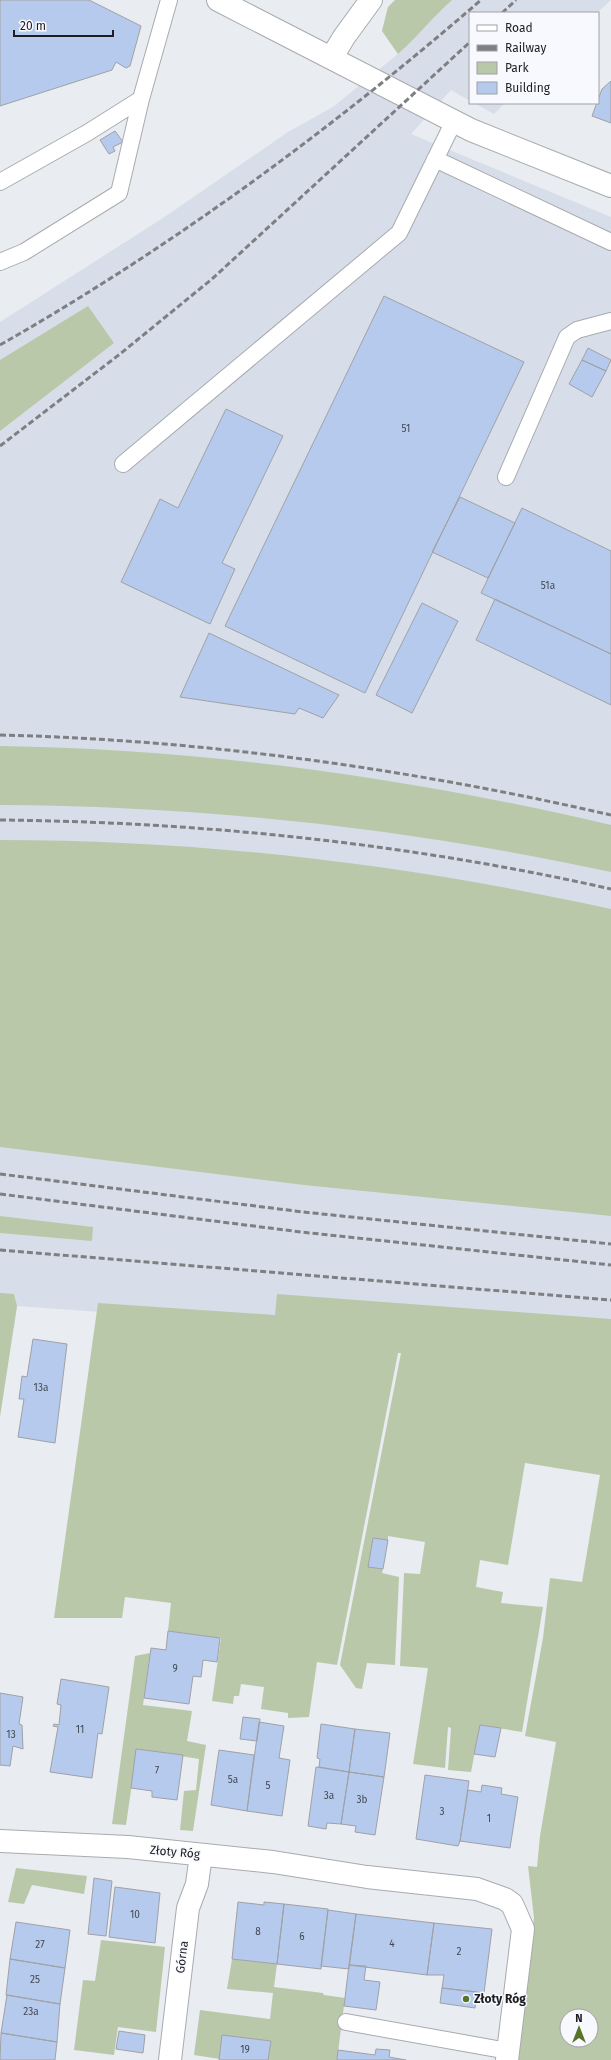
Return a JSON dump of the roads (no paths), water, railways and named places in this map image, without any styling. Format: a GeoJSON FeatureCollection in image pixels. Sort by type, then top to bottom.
{"type":"FeatureCollection","features":[{"type":"Feature","properties":{"kind":"street"},"geometry":{"type":"LineString","coordinates":[[218,0],[332,57],[454,121],[527,153],[611,186]]}},
{"type":"Feature","properties":{"kind":"street"},"geometry":{"type":"LineString","coordinates":[[332,57],[344,37],[371,0]]}},
{"type":"Feature","properties":{"kind":"street","name":"Złoty Róg"},"geometry":{"type":"LineString","coordinates":[[0,1841],[128,1848],[273,1862],[367,1877],[477,1890],[490,1893],[512,1904],[522,1924],[523,1936],[507,2056]]}},
{"type":"Feature","properties":{"kind":"street","name":"Górna"},"geometry":{"type":"LineString","coordinates":[[170,2060],[188,1908],[196,1884],[201,1855]]}},
{"type":"Feature","properties":{"kind":"lane"},"geometry":{"type":"LineString","coordinates":[[0,262],[24,252],[119,192],[141,98],[168,0]]}},
{"type":"Feature","properties":{"kind":"lane"},"geometry":{"type":"LineString","coordinates":[[0,182],[87,133],[141,98]]}},
{"type":"Feature","properties":{"kind":"lane"},"geometry":{"type":"LineString","coordinates":[[122,464],[399,233],[454,121]]}},
{"type":"Feature","properties":{"kind":"lane"},"geometry":{"type":"LineString","coordinates":[[435,159],[611,242]]}},
{"type":"Feature","properties":{"kind":"lane"},"geometry":{"type":"LineString","coordinates":[[506,477],[567,337],[577,330],[611,321]]}},
{"type":"Feature","properties":{"kind":"lane"},"geometry":{"type":"LineString","coordinates":[[346,2022],[507,2056]]}},
{"type":"Feature","properties":{"kind":"railway"},"geometry":{"type":"LineString","coordinates":[[0,345],[127,268],[249,184],[367,95],[481,0]]}},
{"type":"Feature","properties":{"kind":"railway"},"geometry":{"type":"LineString","coordinates":[[503,12],[516,0]]}},
{"type":"Feature","properties":{"kind":"railway"},"geometry":{"type":"LineString","coordinates":[[0,446],[120,354],[212,279],[469,43]]}},
{"type":"Feature","properties":{"kind":"railway"},"geometry":{"type":"LineString","coordinates":[[0,735],[77,738],[231,750],[384,771],[460,784],[611,815]]}},
{"type":"Feature","properties":{"kind":"railway"},"geometry":{"type":"LineString","coordinates":[[0,820],[154,825],[307,838],[460,860],[536,873],[611,889]]}},
{"type":"Feature","properties":{"kind":"railway"},"geometry":{"type":"LineString","coordinates":[[0,1174],[303,1212],[611,1244]]}},
{"type":"Feature","properties":{"kind":"railway"},"geometry":{"type":"LineString","coordinates":[[0,1194],[301,1232],[611,1265]]}},
{"type":"Feature","properties":{"kind":"railway"},"geometry":{"type":"LineString","coordinates":[[0,1250],[611,1300]]}},
{"type":"Feature","properties":{"kind":"place","name":"Złoty Róg"},"geometry":{"type":"Point","coordinates":[466,1999]}}]}
